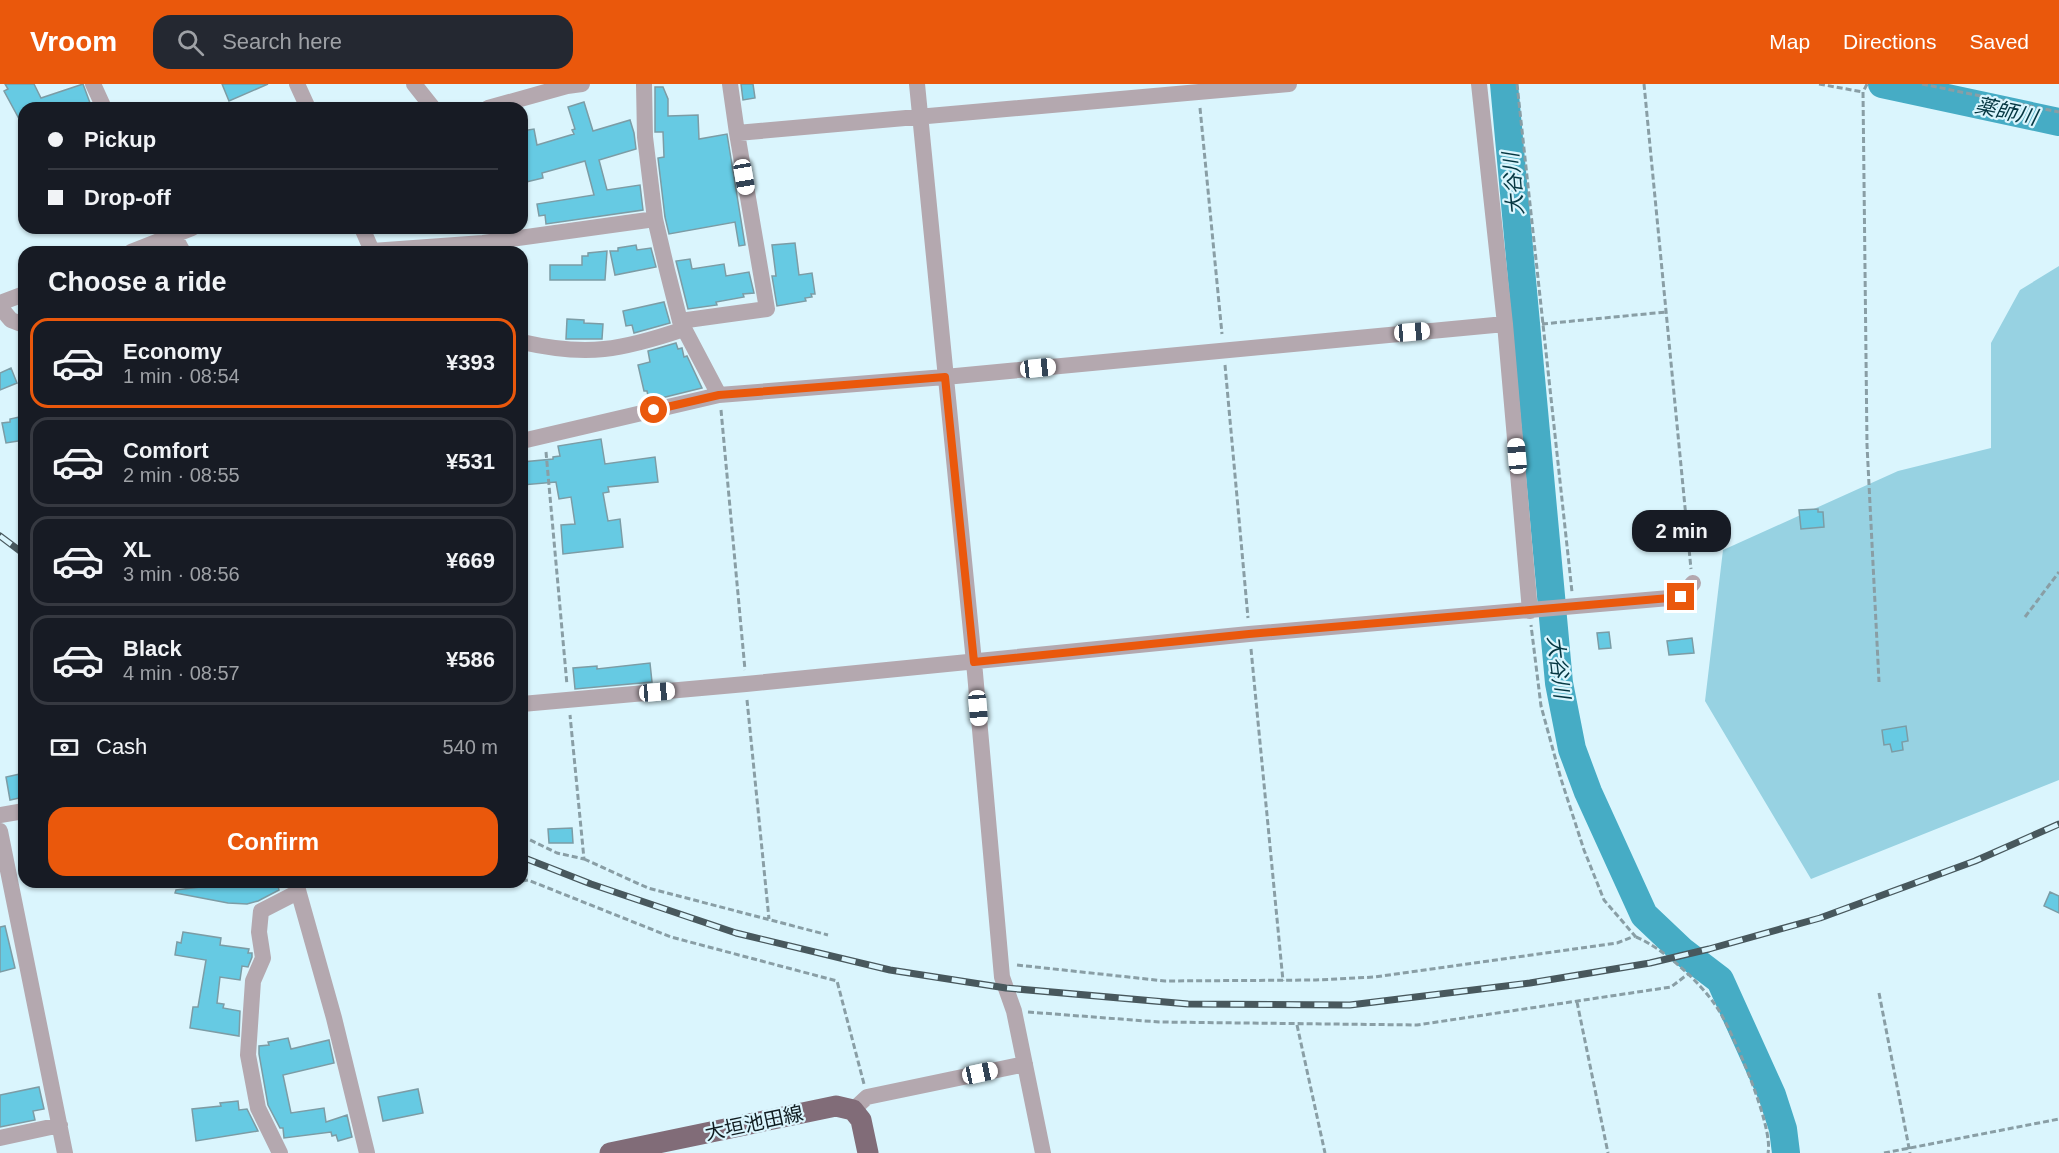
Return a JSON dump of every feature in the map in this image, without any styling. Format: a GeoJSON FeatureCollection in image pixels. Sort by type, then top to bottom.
{"type":"FeatureCollection","features":[{"type":"Feature","properties":{"kind":"main road","name":"大垣池田線"},"geometry":{"type":"LineString","coordinates":[[617,1152],[836,1106],[860,1104]]}},
{"type":"Feature","properties":{"kind":"main road"},"geometry":{"type":"LineString","coordinates":[[860,1104],[868,1153]]}},
{"type":"Feature","properties":{"kind":"street"},"geometry":{"type":"LineString","coordinates":[[93,84],[101,102]]}},
{"type":"Feature","properties":{"kind":"street"},"geometry":{"type":"LineString","coordinates":[[297,84],[305,102]]}},
{"type":"Feature","properties":{"kind":"street"},"geometry":{"type":"LineString","coordinates":[[414,84],[428,102]]}},
{"type":"Feature","properties":{"kind":"street"},"geometry":{"type":"LineString","coordinates":[[510,102],[582,84]]}},
{"type":"Feature","properties":{"kind":"street"},"geometry":{"type":"LineString","coordinates":[[644,84],[645,137],[655,219],[682,325],[719,395]]}},
{"type":"Feature","properties":{"kind":"street"},"geometry":{"type":"LineString","coordinates":[[528,343],[581,352],[602,350],[648,341],[682,325],[767,309],[730,84]]}},
{"type":"Feature","properties":{"kind":"street"},"geometry":{"type":"LineString","coordinates":[[917,84],[974,662],[1002,977],[1014,1011],[1043,1153]]}},
{"type":"Feature","properties":{"kind":"street"},"geometry":{"type":"LineString","coordinates":[[737,134],[1289,84]]}},
{"type":"Feature","properties":{"kind":"street"},"geometry":{"type":"LineString","coordinates":[[1479,84],[1506,324],[1533,610]]}},
{"type":"Feature","properties":{"kind":"street"},"geometry":{"type":"LineString","coordinates":[[427,246],[655,219]]}},
{"type":"Feature","properties":{"kind":"street"},"geometry":{"type":"LineString","coordinates":[[143,246],[168,234]]}},
{"type":"Feature","properties":{"kind":"street"},"geometry":{"type":"LineString","coordinates":[[18,297],[0,305],[11,320],[18,323]]}},
{"type":"Feature","properties":{"kind":"street"},"geometry":{"type":"LineString","coordinates":[[528,439],[719,395],[945,377],[1506,324]]}},
{"type":"Feature","properties":{"kind":"street"},"geometry":{"type":"LineString","coordinates":[[528,703],[1249,634],[1681,597],[1693,584]]}},
{"type":"Feature","properties":{"kind":"street"},"geometry":{"type":"LineString","coordinates":[[0,815],[18,812]]}},
{"type":"Feature","properties":{"kind":"street"},"geometry":{"type":"LineString","coordinates":[[0,831],[65,1153]]}},
{"type":"Feature","properties":{"kind":"street"},"geometry":{"type":"LineString","coordinates":[[280,1153],[258,1108],[248,1055],[253,981],[263,958],[259,932],[261,911],[296,888]]}},
{"type":"Feature","properties":{"kind":"street"},"geometry":{"type":"LineString","coordinates":[[297,888],[334,1018],[367,1153]]}},
{"type":"Feature","properties":{"kind":"street"},"geometry":{"type":"LineString","coordinates":[[860,1104],[1025,1064]]}},
{"type":"Feature","properties":{"kind":"street"},"geometry":{"type":"LineString","coordinates":[[0,1138],[60,1125]]}},
{"type":"Feature","properties":{"kind":"path"},"geometry":{"type":"LineString","coordinates":[[1517,84],[1569,606]]}},
{"type":"Feature","properties":{"kind":"path"},"geometry":{"type":"LineString","coordinates":[[1644,84],[1693,584]]}},
{"type":"Feature","properties":{"kind":"path"},"geometry":{"type":"LineString","coordinates":[[1819,84],[1863,93]]}},
{"type":"Feature","properties":{"kind":"path"},"geometry":{"type":"LineString","coordinates":[[1867,84],[1863,93],[1867,445],[1879,682]]}},
{"type":"Feature","properties":{"kind":"path"},"geometry":{"type":"LineString","coordinates":[[1922,84],[2059,112]]}},
{"type":"Feature","properties":{"kind":"path"},"geometry":{"type":"LineString","coordinates":[[1198,92],[1283,981]]}},
{"type":"Feature","properties":{"kind":"path"},"geometry":{"type":"LineString","coordinates":[[1542,324],[1667,312]]}},
{"type":"Feature","properties":{"kind":"path"},"geometry":{"type":"LineString","coordinates":[[719,395],[769,919]]}},
{"type":"Feature","properties":{"kind":"path"},"geometry":{"type":"LineString","coordinates":[[545,435],[584,859]]}},
{"type":"Feature","properties":{"kind":"path"},"geometry":{"type":"LineString","coordinates":[[2025,617],[2059,572]]}},
{"type":"Feature","properties":{"kind":"path"},"geometry":{"type":"LineString","coordinates":[[1533,610],[1541,706],[1581,839],[1604,900],[1635,936],[1652,943],[1688,975],[1716,1006],[1733,1038],[1763,1112],[1770,1146],[1768,1153]]}},
{"type":"Feature","properties":{"kind":"path"},"geometry":{"type":"LineString","coordinates":[[528,839],[557,853],[584,859],[648,888],[828,935]]}},
{"type":"Feature","properties":{"kind":"path"},"geometry":{"type":"LineString","coordinates":[[528,880],[671,937],[837,981],[860,1104]]}},
{"type":"Feature","properties":{"kind":"path"},"geometry":{"type":"LineString","coordinates":[[1001,962],[1025,967],[1165,981],[1283,981],[1375,977],[1617,943],[1635,936]]}},
{"type":"Feature","properties":{"kind":"path"},"geometry":{"type":"LineString","coordinates":[[1014,1011],[1159,1022],[1417,1025],[1671,987],[1688,975]]}},
{"type":"Feature","properties":{"kind":"path"},"geometry":{"type":"LineString","coordinates":[[1879,993],[1910,1153]]}},
{"type":"Feature","properties":{"kind":"path"},"geometry":{"type":"LineString","coordinates":[[1577,1002],[1608,1153]]}},
{"type":"Feature","properties":{"kind":"path"},"geometry":{"type":"LineString","coordinates":[[1297,1025],[1325,1153]]}},
{"type":"Feature","properties":{"kind":"path"},"geometry":{"type":"LineString","coordinates":[[1884,1153],[2059,1119]]}},
{"type":"Feature","properties":{"kind":"shaded area"},"geometry":{"type":"Polygon","coordinates":[[[2059,266],[2059,780],[1811,879],[1705,701],[1723,550],[1898,471],[1991,448],[1991,343],[2020,290],[2059,266]]]}},
{"type":"Feature","properties":{"kind":"building"},"geometry":{"type":"Polygon","coordinates":[[[5,84],[34,84],[41,98],[83,84],[90,102],[18,102],[18,117],[4,91],[8,89],[5,84]]]}},
{"type":"Feature","properties":{"kind":"building"},"geometry":{"type":"Polygon","coordinates":[[[222,84],[268,84],[229,101],[222,84]]]}},
{"type":"Feature","properties":{"kind":"building"},"geometry":{"type":"Polygon","coordinates":[[[741,84],[753,84],[755,98],[743,100],[741,84]]]}},
{"type":"Feature","properties":{"kind":"building"},"geometry":{"type":"Polygon","coordinates":[[[655,87],[663,87],[668,99],[668,116],[698,115],[699,139],[727,134],[745,245],[739,246],[735,222],[669,234],[658,158],[664,157],[663,132],[655,132],[655,87]]]}},
{"type":"Feature","properties":{"kind":"building"},"geometry":{"type":"Polygon","coordinates":[[[584,102],[593,131],[630,120],[636,149],[599,160],[607,190],[640,185],[643,210],[546,224],[545,215],[539,216],[537,204],[594,195],[585,161],[542,173],[543,178],[528,182],[528,130],[534,129],[537,145],[574,134],[572,130],[575,129],[568,107],[584,102]]]}},
{"type":"Feature","properties":{"kind":"building"},"geometry":{"type":"Polygon","coordinates":[[[795,243],[799,275],[812,273],[815,294],[805,298],[806,301],[777,306],[772,276],[776,276],[772,245],[795,243]]]}},
{"type":"Feature","properties":{"kind":"building"},"geometry":{"type":"Polygon","coordinates":[[[636,245],[637,250],[651,248],[656,267],[615,275],[610,251],[636,245]]]}},
{"type":"Feature","properties":{"kind":"building"},"geometry":{"type":"Polygon","coordinates":[[[607,251],[605,280],[550,280],[550,265],[582,265],[582,256],[607,251]]]}},
{"type":"Feature","properties":{"kind":"building"},"geometry":{"type":"Polygon","coordinates":[[[690,259],[692,269],[724,264],[726,276],[749,272],[754,293],[716,302],[717,305],[688,309],[676,261],[690,259]]]}},
{"type":"Feature","properties":{"kind":"building"},"geometry":{"type":"Polygon","coordinates":[[[664,302],[670,323],[634,333],[632,325],[626,326],[623,311],[664,302]]]}},
{"type":"Feature","properties":{"kind":"building"},"geometry":{"type":"Polygon","coordinates":[[[567,319],[603,324],[602,339],[566,339],[567,319]]]}},
{"type":"Feature","properties":{"kind":"building"},"geometry":{"type":"Polygon","coordinates":[[[676,343],[678,349],[682,348],[684,357],[687,356],[702,388],[649,401],[647,391],[644,391],[638,365],[650,362],[648,351],[676,343]]]}},
{"type":"Feature","properties":{"kind":"building"},"geometry":{"type":"Polygon","coordinates":[[[11,368],[17,383],[0,390],[0,373],[11,368]]]}},
{"type":"Feature","properties":{"kind":"building"},"geometry":{"type":"Polygon","coordinates":[[[18,417],[18,441],[6,443],[2,423],[10,422],[10,419],[18,417]]]}},
{"type":"Feature","properties":{"kind":"building"},"geometry":{"type":"Polygon","coordinates":[[[601,439],[605,464],[655,457],[658,482],[608,487],[609,492],[603,493],[608,521],[620,519],[623,547],[563,554],[561,525],[575,524],[571,497],[559,499],[556,482],[528,484],[528,461],[560,456],[558,446],[601,439]]]}},
{"type":"Feature","properties":{"kind":"building"},"geometry":{"type":"Polygon","coordinates":[[[1818,509],[1818,512],[1823,512],[1824,527],[1801,529],[1799,510],[1818,509]]]}},
{"type":"Feature","properties":{"kind":"building"},"geometry":{"type":"Polygon","coordinates":[[[1609,632],[1611,648],[1599,649],[1597,633],[1609,632]]]}},
{"type":"Feature","properties":{"kind":"building"},"geometry":{"type":"Polygon","coordinates":[[[1692,638],[1694,653],[1669,655],[1667,641],[1692,638]]]}},
{"type":"Feature","properties":{"kind":"building"},"geometry":{"type":"Polygon","coordinates":[[[650,663],[652,682],[575,689],[573,668],[597,666],[597,669],[650,663]]]}},
{"type":"Feature","properties":{"kind":"building"},"geometry":{"type":"Polygon","coordinates":[[[1906,726],[1908,741],[1902,742],[1903,750],[1892,752],[1890,744],[1884,745],[1882,730],[1906,726]]]}},
{"type":"Feature","properties":{"kind":"building"},"geometry":{"type":"Polygon","coordinates":[[[18,774],[18,798],[10,800],[6,777],[18,774]]]}},
{"type":"Feature","properties":{"kind":"building"},"geometry":{"type":"Polygon","coordinates":[[[572,828],[573,843],[549,843],[548,829],[572,828]]]}},
{"type":"Feature","properties":{"kind":"building"},"geometry":{"type":"Polygon","coordinates":[[[278,888],[279,890],[247,904],[228,903],[175,893],[176,890],[278,888]]]}},
{"type":"Feature","properties":{"kind":"building"},"geometry":{"type":"Polygon","coordinates":[[[2050,892],[2059,896],[2059,913],[2044,906],[2050,892]]]}},
{"type":"Feature","properties":{"kind":"building"},"geometry":{"type":"Polygon","coordinates":[[[5,926],[15,968],[0,972],[0,927],[5,926]]]}},
{"type":"Feature","properties":{"kind":"building"},"geometry":{"type":"Polygon","coordinates":[[[183,932],[221,938],[220,945],[249,949],[248,953],[252,953],[248,967],[242,966],[240,980],[220,977],[217,1003],[224,1004],[223,1008],[240,1011],[239,1036],[190,1028],[193,1007],[198,1007],[206,960],[175,955],[177,942],[181,943],[183,932]]]}},
{"type":"Feature","properties":{"kind":"building"},"geometry":{"type":"Polygon","coordinates":[[[288,1038],[291,1049],[329,1040],[334,1063],[283,1075],[291,1113],[324,1108],[326,1122],[347,1115],[352,1137],[338,1141],[336,1135],[332,1136],[331,1132],[284,1138],[283,1128],[280,1128],[268,1105],[259,1046],[288,1038]]]}},
{"type":"Feature","properties":{"kind":"building"},"geometry":{"type":"Polygon","coordinates":[[[39,1087],[44,1109],[33,1111],[35,1120],[0,1127],[0,1095],[39,1087]]]}},
{"type":"Feature","properties":{"kind":"building"},"geometry":{"type":"Polygon","coordinates":[[[418,1089],[423,1113],[383,1121],[378,1097],[418,1089]]]}},
{"type":"Feature","properties":{"kind":"building"},"geometry":{"type":"Polygon","coordinates":[[[238,1101],[239,1110],[247,1109],[258,1131],[196,1141],[192,1109],[221,1106],[220,1103],[238,1101]]]}},
{"type":"Feature","properties":{"kind":"waterway","name":"大谷川"},"geometry":{"type":"LineString","coordinates":[[1504,84],[1559,683],[1572,749],[1588,792],[1644,915],[1682,951],[1720,980],[1772,1095],[1783,1129],[1786,1153]]}},
{"type":"Feature","properties":{"kind":"waterway","name":"薬師川"},"geometry":{"type":"LineString","coordinates":[[1882,84],[2059,122]]}},
{"type":"Feature","properties":{"kind":"railway"},"geometry":{"type":"LineString","coordinates":[[0,536],[18,550]]}},
{"type":"Feature","properties":{"kind":"railway"},"geometry":{"type":"LineString","coordinates":[[528,859],[591,884],[736,933],[890,970],[1006,988],[1188,1004],[1350,1005],[1530,983],[1650,963],[1709,949],[1820,918],[1975,861],[2059,824]]}},
{"type":"Feature","properties":{"kind":"route"},"geometry":{"type":"LineString","coordinates":[[654,410],[719,395],[945,377],[974,662],[1249,634],[1681,597]]}}]}
